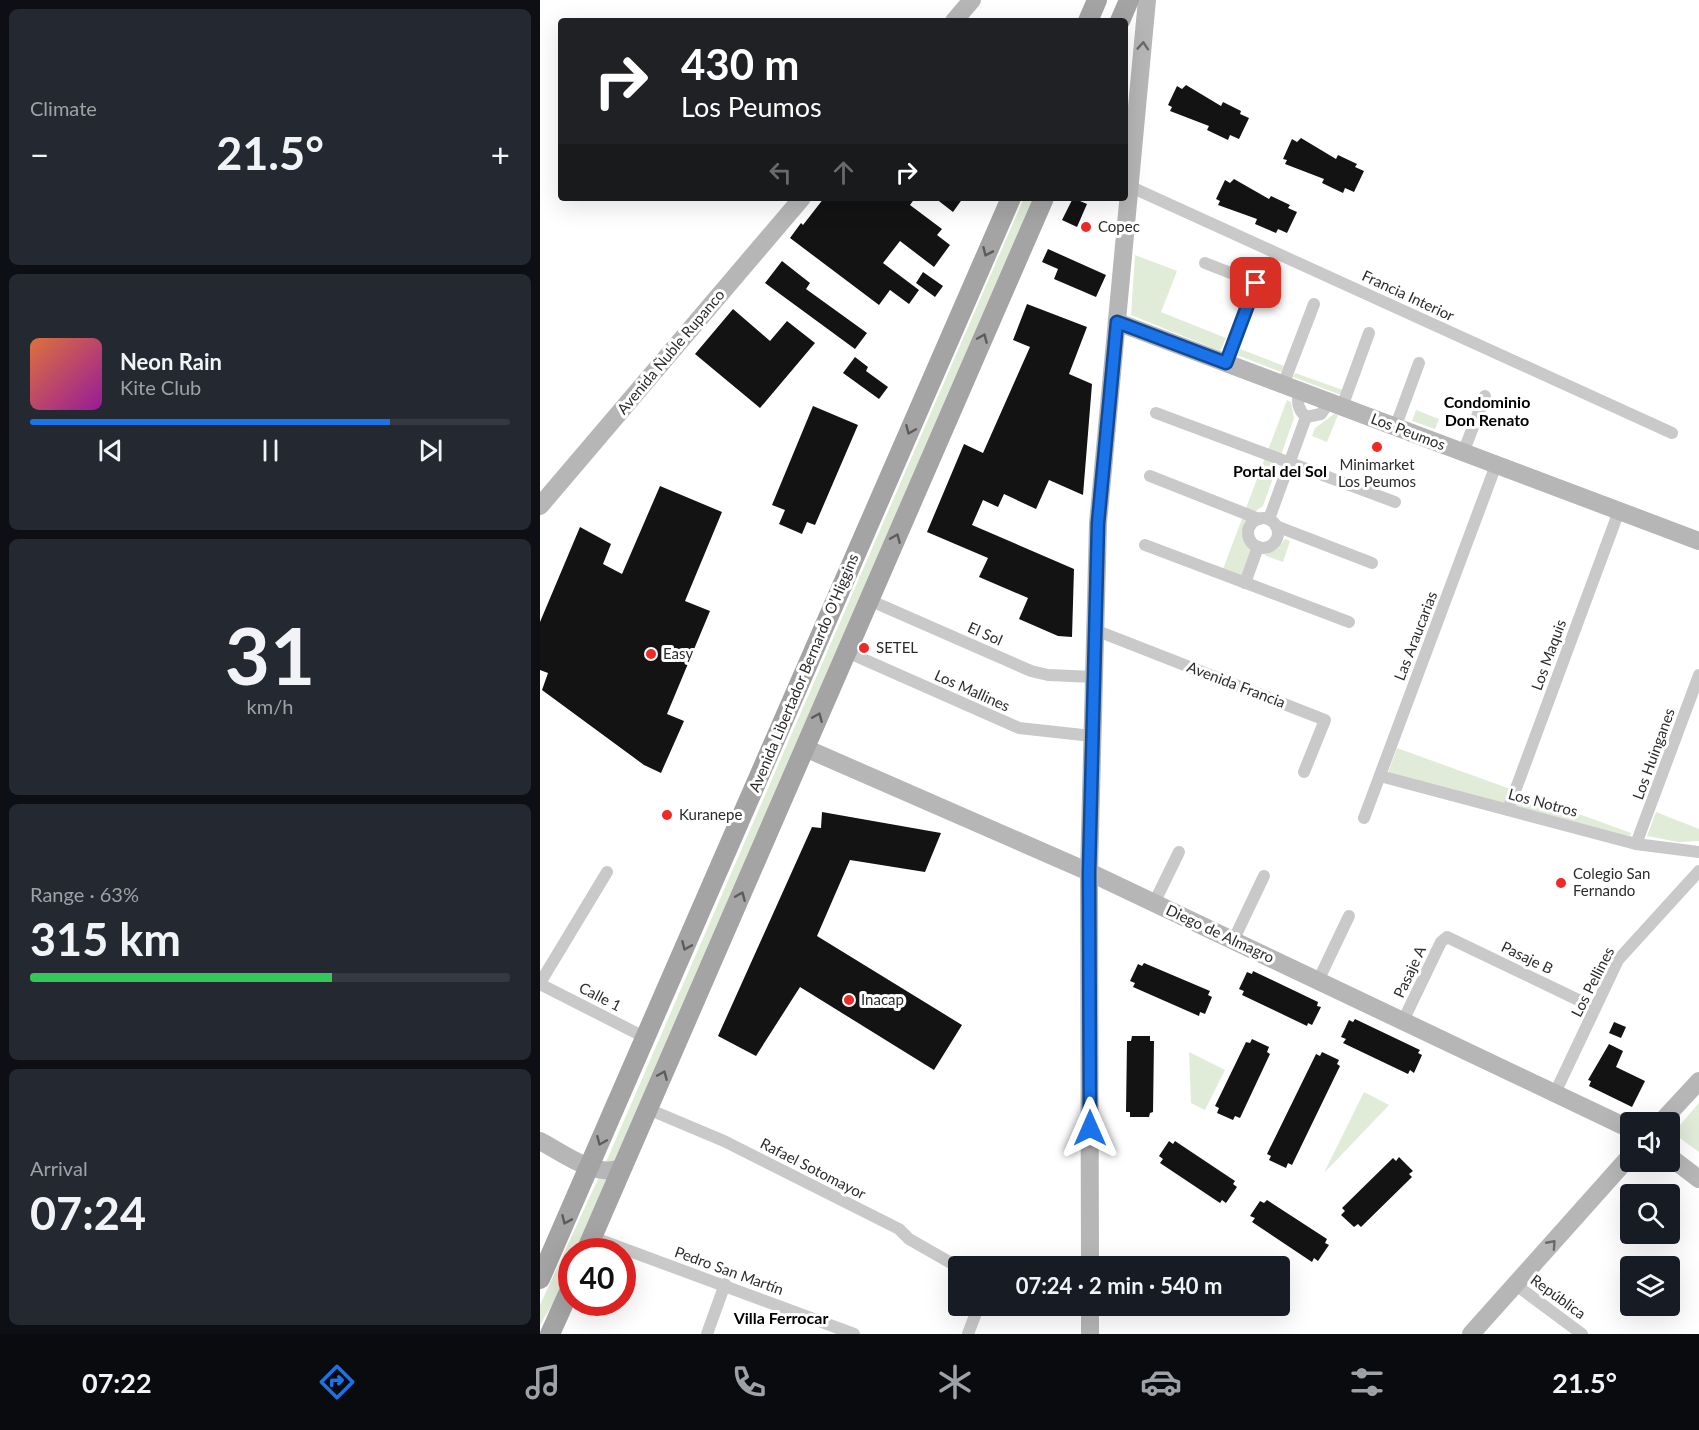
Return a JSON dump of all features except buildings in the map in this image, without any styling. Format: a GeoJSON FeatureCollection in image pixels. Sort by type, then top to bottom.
{"type":"FeatureCollection","features":[{"type":"Feature","properties":{"kind":"main road"},"geometry":{"type":"LineString","coordinates":[[1089,18],[1096,0]]}},
{"type":"Feature","properties":{"kind":"main road"},"geometry":{"type":"LineString","coordinates":[[1121,18],[1129,0]]}},
{"type":"Feature","properties":{"kind":"main road","name":"Avenida Libertador Bernardo O'Higgins"},"geometry":{"type":"LineString","coordinates":[[540,1280],[1010,201]]}},
{"type":"Feature","properties":{"kind":"main road","name":"Avenida Libertador Bernardo O'Higgins"},"geometry":{"type":"LineString","coordinates":[[592,1238],[1043,201]]}},
{"type":"Feature","properties":{"kind":"main road"},"geometry":{"type":"LineString","coordinates":[[933,376],[950,381],[959,392]]}},
{"type":"Feature","properties":{"kind":"main road"},"geometry":{"type":"LineString","coordinates":[[612,1116],[625,1129],[644,1118]]}},
{"type":"Feature","properties":{"kind":"main road"},"geometry":{"type":"LineString","coordinates":[[550,1334],[558,1316]]}},
{"type":"Feature","properties":{"kind":"street"},"geometry":{"type":"LineString","coordinates":[[957,18],[972,0]]}},
{"type":"Feature","properties":{"kind":"street"},"geometry":{"type":"LineString","coordinates":[[1090,1256],[1089,872],[1101,475],[1131,187],[1132,89],[1147,0]]}},
{"type":"Feature","properties":{"kind":"street","name":"Francia Interior"},"geometry":{"type":"LineString","coordinates":[[1131,187],[1672,433]]}},
{"type":"Feature","properties":{"kind":"street","name":"Avenida Ñuble Rupanco"},"geometry":{"type":"LineString","coordinates":[[540,506],[799,201]]}},
{"type":"Feature","properties":{"kind":"street"},"geometry":{"type":"LineString","coordinates":[[1205,263],[1256,283],[1226,363]]}},
{"type":"Feature","properties":{"kind":"street"},"geometry":{"type":"LineString","coordinates":[[1306,417],[1300,412],[1292,388],[1314,304]]}},
{"type":"Feature","properties":{"kind":"street","name":"Los Peumos"},"geometry":{"type":"LineString","coordinates":[[1117,322],[1699,541]]}},
{"type":"Feature","properties":{"kind":"street"},"geometry":{"type":"LineString","coordinates":[[1306,417],[1321,414],[1335,405],[1369,333]]}},
{"type":"Feature","properties":{"kind":"street"},"geometry":{"type":"LineString","coordinates":[[1395,428],[1419,363]]}},
{"type":"Feature","properties":{"kind":"street"},"geometry":{"type":"LineString","coordinates":[[1463,453],[1485,396]]}},
{"type":"Feature","properties":{"kind":"street"},"geometry":{"type":"LineString","coordinates":[[1156,413],[1395,502]]}},
{"type":"Feature","properties":{"kind":"street"},"geometry":{"type":"LineString","coordinates":[[1268,521],[1306,417]]}},
{"type":"Feature","properties":{"kind":"street","name":"Las Araucarias"},"geometry":{"type":"LineString","coordinates":[[1364,818],[1496,465]]}},
{"type":"Feature","properties":{"kind":"street"},"geometry":{"type":"LineString","coordinates":[[1150,476],[1372,562]]}},
{"type":"Feature","properties":{"kind":"street","name":"Los Maquis"},"geometry":{"type":"LineString","coordinates":[[1508,810],[1619,511]]}},
{"type":"Feature","properties":{"kind":"street"},"geometry":{"type":"LineString","coordinates":[[1268,521],[1278,535],[1275,543],[1267,548],[1258,547],[1251,541],[1248,533],[1251,524],[1268,521]]}},
{"type":"Feature","properties":{"kind":"street"},"geometry":{"type":"LineString","coordinates":[[1145,545],[1349,622]]}},
{"type":"Feature","properties":{"kind":"street"},"geometry":{"type":"LineString","coordinates":[[1245,583],[1258,547]]}},
{"type":"Feature","properties":{"kind":"street","name":"El Sol"},"geometry":{"type":"LineString","coordinates":[[869,600],[1031,671],[1048,675],[1094,677]]}},
{"type":"Feature","properties":{"kind":"street","name":"Avenida Francia"},"geometry":{"type":"LineString","coordinates":[[1095,630],[1325,720],[1304,772]]}},
{"type":"Feature","properties":{"kind":"street","name":"Los Mallines"},"geometry":{"type":"LineString","coordinates":[[847,652],[1019,728],[1092,736]]}},
{"type":"Feature","properties":{"kind":"street","name":"Los Huinganes"},"geometry":{"type":"LineString","coordinates":[[1636,844],[1699,675]]}},
{"type":"Feature","properties":{"kind":"street","name":"Diego de Almagro"},"geometry":{"type":"LineString","coordinates":[[805,748],[1089,872],[1403,1021],[1461,1055],[1555,1093],[1620,1124]]}},
{"type":"Feature","properties":{"kind":"street","name":"Los Notros"},"geometry":{"type":"LineString","coordinates":[[1380,776],[1636,844],[1699,852]]}},
{"type":"Feature","properties":{"kind":"street"},"geometry":{"type":"LineString","coordinates":[[1154,903],[1179,852]]}},
{"type":"Feature","properties":{"kind":"street","name":"Los Pellines"},"geometry":{"type":"LineString","coordinates":[[1555,1093],[1624,952],[1699,871]]}},
{"type":"Feature","properties":{"kind":"street"},"geometry":{"type":"LineString","coordinates":[[540,983],[544,966],[607,872]]}},
{"type":"Feature","properties":{"kind":"street"},"geometry":{"type":"LineString","coordinates":[[1233,940],[1264,876]]}},
{"type":"Feature","properties":{"kind":"street"},"geometry":{"type":"LineString","coordinates":[[1318,981],[1349,916]]}},
{"type":"Feature","properties":{"kind":"street","name":"Pasaje B"},"geometry":{"type":"LineString","coordinates":[[1445,938],[1595,1008]]}},
{"type":"Feature","properties":{"kind":"street","name":"Pasaje A"},"geometry":{"type":"LineString","coordinates":[[1403,1021],[1445,938]]}},
{"type":"Feature","properties":{"kind":"street","name":"Calle 1"},"geometry":{"type":"LineString","coordinates":[[540,983],[646,1038]]}},
{"type":"Feature","properties":{"kind":"street"},"geometry":{"type":"LineString","coordinates":[[1670,1112],[1699,1081]]}},
{"type":"Feature","properties":{"kind":"street","name":"Rafael Sotomayor"},"geometry":{"type":"LineString","coordinates":[[644,1118],[724,1141],[899,1229],[909,1239],[948,1261]]}},
{"type":"Feature","properties":{"kind":"street"},"geometry":{"type":"LineString","coordinates":[[540,1141],[590,1167],[608,1171],[623,1167]]}},
{"type":"Feature","properties":{"kind":"street"},"geometry":{"type":"LineString","coordinates":[[1680,1165],[1699,1179]]}},
{"type":"Feature","properties":{"kind":"street"},"geometry":{"type":"LineString","coordinates":[[1471,1334],[1620,1167]]}},
{"type":"Feature","properties":{"kind":"street","name":"Pedro San Martín"},"geometry":{"type":"LineString","coordinates":[[636,1258],[725,1284],[832,1330],[855,1334]]}},
{"type":"Feature","properties":{"kind":"street"},"geometry":{"type":"LineString","coordinates":[[707,1334],[725,1284]]}},
{"type":"Feature","properties":{"kind":"street","name":"República"},"geometry":{"type":"LineString","coordinates":[[1516,1285],[1582,1334]]}},
{"type":"Feature","properties":{"kind":"street"},"geometry":{"type":"LineString","coordinates":[[968,1334],[975,1316]]}},
{"type":"Feature","properties":{"kind":"street"},"geometry":{"type":"LineString","coordinates":[[1090,1316],[1090,1334]]}},
{"type":"Feature","properties":{"kind":"green space"},"geometry":{"type":"Polygon","coordinates":[[[1023,201],[1036,201],[585,1238],[571,1238],[609,1155],[1023,201]]]}},
{"type":"Feature","properties":{"kind":"green space"},"geometry":{"type":"Polygon","coordinates":[[[1135,255],[1177,271],[1161,312],[1226,338],[1220,351],[1131,315],[1135,255]]]}},
{"type":"Feature","properties":{"kind":"green space"},"geometry":{"type":"Polygon","coordinates":[[[1240,349],[1284,366],[1281,372],[1237,355],[1240,349]]]}},
{"type":"Feature","properties":{"kind":"green space"},"geometry":{"type":"Polygon","coordinates":[[[1295,373],[1343,390],[1341,395],[1293,377],[1295,373]]]}},
{"type":"Feature","properties":{"kind":"green space"},"geometry":{"type":"Polygon","coordinates":[[[1287,400],[1291,402],[1294,418],[1263,506],[1252,514],[1243,534],[1252,552],[1243,576],[1223,569],[1287,400]]]}},
{"type":"Feature","properties":{"kind":"green space"},"geometry":{"type":"Polygon","coordinates":[[[1416,410],[1439,419],[1435,429],[1412,421],[1416,410]]]}},
{"type":"Feature","properties":{"kind":"green space"},"geometry":{"type":"Polygon","coordinates":[[[1334,414],[1338,415],[1327,442],[1312,436],[1315,428],[1334,414]]]}},
{"type":"Feature","properties":{"kind":"green space"},"geometry":{"type":"Polygon","coordinates":[[[1285,539],[1290,541],[1283,562],[1264,555],[1278,548],[1285,539]]]}},
{"type":"Feature","properties":{"kind":"green space"},"geometry":{"type":"Polygon","coordinates":[[[1397,748],[1631,833],[1630,836],[1388,773],[1397,748]]]}},
{"type":"Feature","properties":{"kind":"green space"},"geometry":{"type":"Polygon","coordinates":[[[1656,812],[1699,829],[1699,841],[1678,842],[1647,836],[1656,812]]]}},
{"type":"Feature","properties":{"kind":"green space"},"geometry":{"type":"Polygon","coordinates":[[[1189,1052],[1225,1070],[1205,1110],[1191,1103],[1189,1052]]]}},
{"type":"Feature","properties":{"kind":"green space"},"geometry":{"type":"Polygon","coordinates":[[[1364,1092],[1389,1105],[1324,1173],[1364,1092]]]}},
{"type":"Feature","properties":{"kind":"green space"},"geometry":{"type":"Polygon","coordinates":[[[1699,1103],[1699,1152],[1680,1138],[1680,1125],[1699,1103]]]}},
{"type":"Feature","properties":{"kind":"green space"},"geometry":{"type":"Polygon","coordinates":[[[558,1266],[558,1295],[540,1325],[540,1305],[558,1266]]]}},
{"type":"Feature","properties":{"kind":"place","name":"Copec"},"geometry":{"type":"Point","coordinates":[1086,227]}},
{"type":"Feature","properties":{"kind":"place","name":"Minimarket Los Peumos"},"geometry":{"type":"Point","coordinates":[1377,447]}},
{"type":"Feature","properties":{"kind":"place","name":"SETEL"},"geometry":{"type":"Point","coordinates":[864,648]}},
{"type":"Feature","properties":{"kind":"place","name":"Easy"},"geometry":{"type":"Point","coordinates":[651,654]}},
{"type":"Feature","properties":{"kind":"place","name":"Kuranepe"},"geometry":{"type":"Point","coordinates":[667,815]}},
{"type":"Feature","properties":{"kind":"place","name":"Colegio San Fernando"},"geometry":{"type":"Point","coordinates":[1561,883]}},
{"type":"Feature","properties":{"kind":"place","name":"Inacap"},"geometry":{"type":"Point","coordinates":[849,1000]}},
{"type":"Feature","properties":{"kind":"district","name":"Condominio Don Renato"},"geometry":{"type":"Point","coordinates":[1487,411]}},
{"type":"Feature","properties":{"kind":"district","name":"Portal del Sol"},"geometry":{"type":"Point","coordinates":[1280,471]}},
{"type":"Feature","properties":{"kind":"district","name":"Villa Ferrocar"},"geometry":{"type":"Point","coordinates":[781,1318]}},
{"type":"Feature","properties":{"kind":"route"},"geometry":{"type":"LineString","coordinates":[[1090,1128],[1089,872],[1098,523],[1117,322],[1226,363],[1256,283]]}}]}
